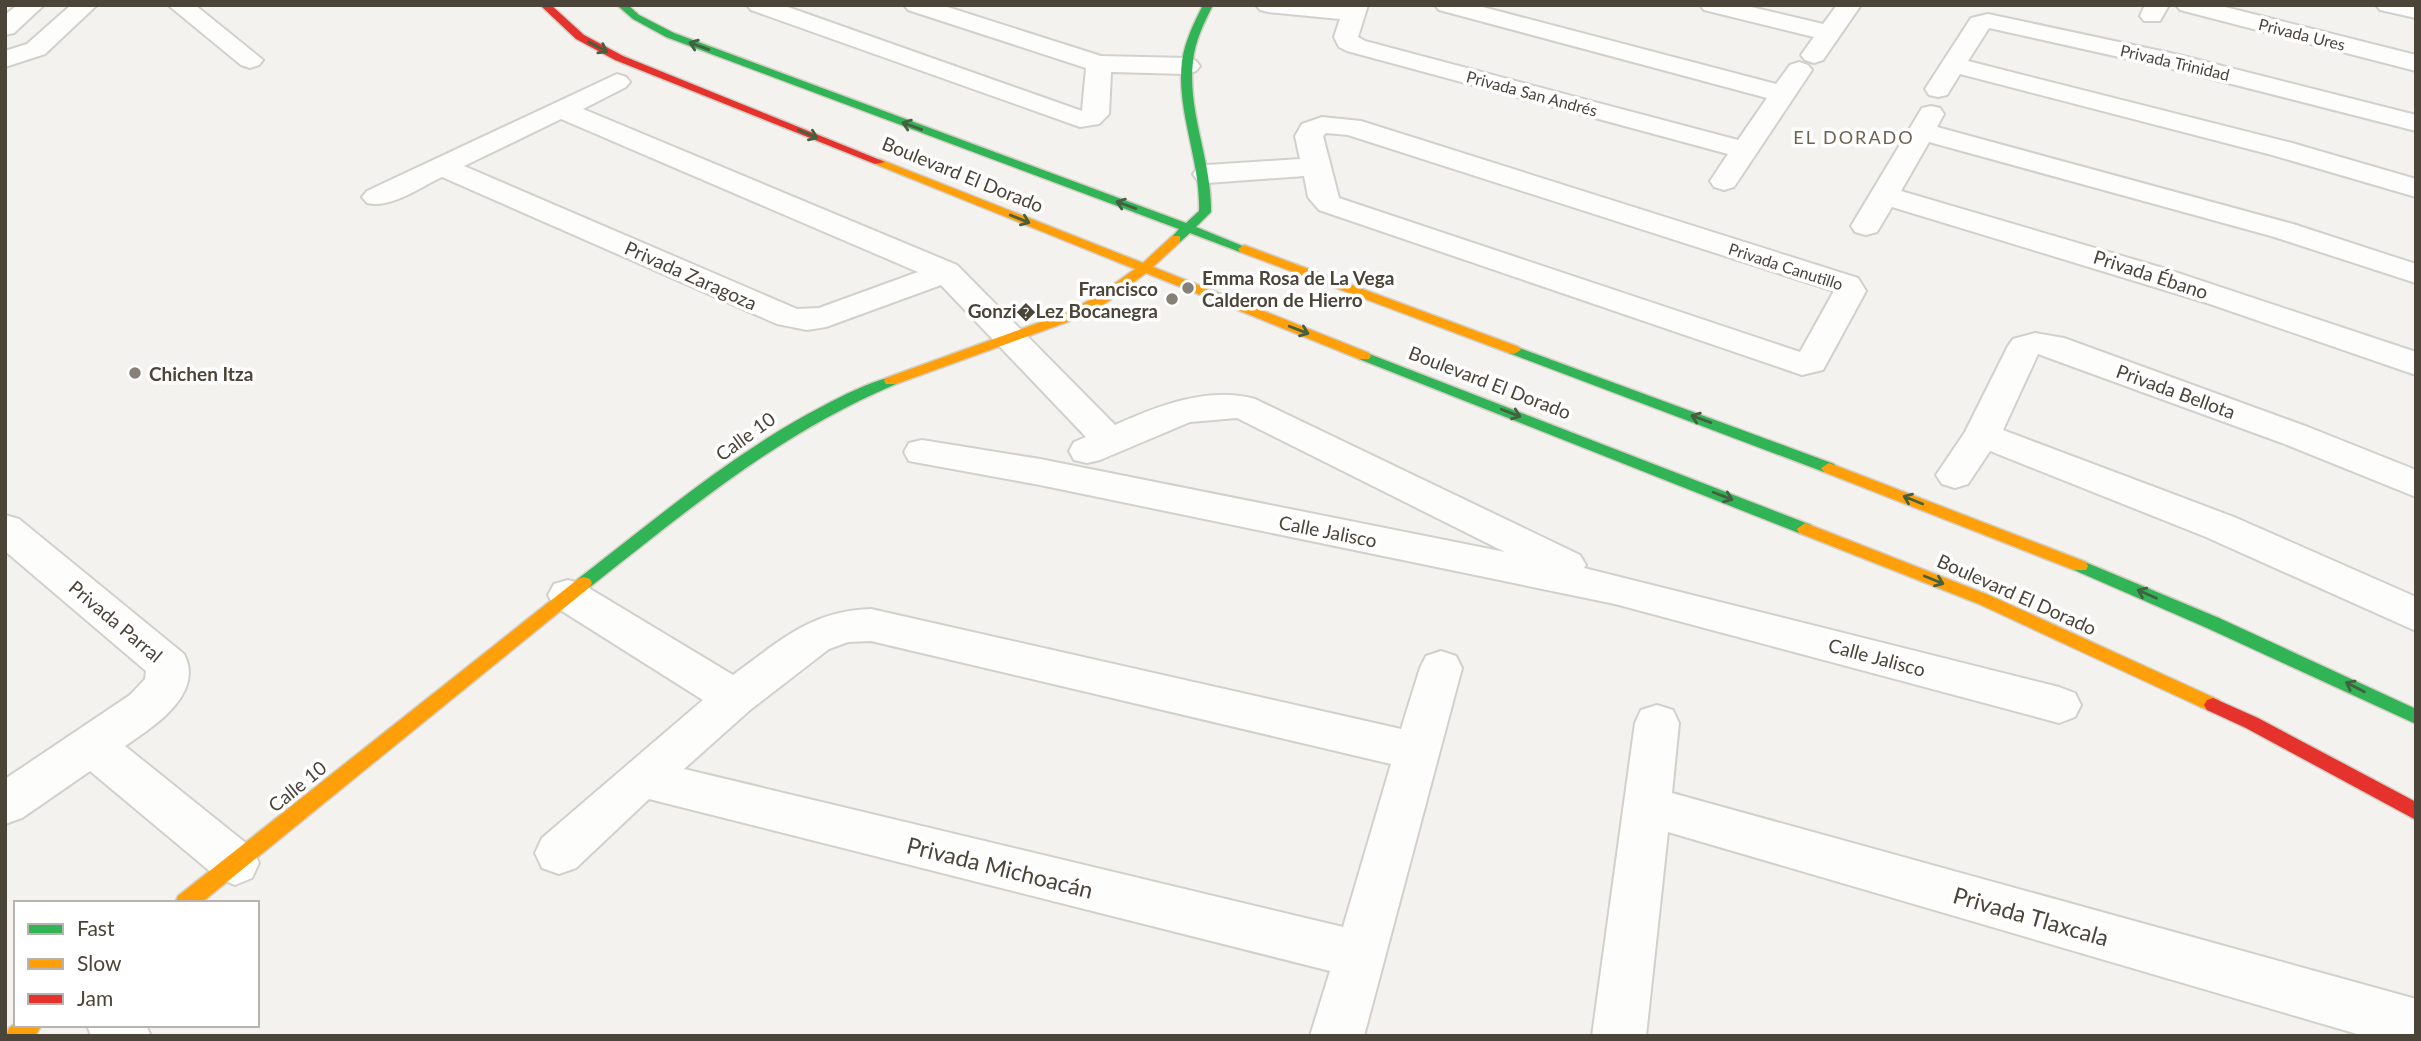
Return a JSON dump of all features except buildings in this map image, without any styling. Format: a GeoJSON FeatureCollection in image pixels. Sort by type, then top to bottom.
{"type":"FeatureCollection","features":[{"type":"Feature","properties":{"kind":"main road","name":"Boulevard El Dorado"},"geometry":{"type":"LineString","coordinates":[[545,5],[580,37],[619,58],[1144,269],[1985,600],[2252,723],[2416,812]]}},
{"type":"Feature","properties":{"kind":"main road","name":"Boulevard El Dorado"},"geometry":{"type":"LineString","coordinates":[[622,5],[670,35],[1864,480],[2065,560],[2335,677],[2416,717]]}},
{"type":"Feature","properties":{"kind":"main road","name":"Calle 10"},"geometry":{"type":"LineString","coordinates":[[187,901],[568,595],[758,451],[799,424],[850,396],[1065,318],[1101,300],[1144,269],[1205,212],[1207,174],[1188,88],[1187,66],[1192,41],[1208,5]]}},
{"type":"Feature","properties":{"kind":"street"},"geometry":{"type":"LineString","coordinates":[[5,28],[32,5]]}},
{"type":"Feature","properties":{"kind":"street"},"geometry":{"type":"LineString","coordinates":[[5,60],[36,49],[85,5]]}},
{"type":"Feature","properties":{"kind":"street"},"geometry":{"type":"LineString","coordinates":[[180,5],[250,60]]}},
{"type":"Feature","properties":{"kind":"street"},"geometry":{"type":"LineString","coordinates":[[759,5],[1080,119],[1096,114],[1099,64]]}},
{"type":"Feature","properties":{"kind":"street"},"geometry":{"type":"LineString","coordinates":[[916,5],[1099,64],[1187,66]]}},
{"type":"Feature","properties":{"kind":"street","name":"Privada San Andrés"},"geometry":{"type":"LineString","coordinates":[[1268,5],[1355,9],[1346,37],[1356,46],[1745,150]]}},
{"type":"Feature","properties":{"kind":"street"},"geometry":{"type":"LineString","coordinates":[[1447,5],[1783,94]]}},
{"type":"Feature","properties":{"kind":"street"},"geometry":{"type":"LineString","coordinates":[[1712,5],[1829,33]]}},
{"type":"Feature","properties":{"kind":"street"},"geometry":{"type":"LineString","coordinates":[[1724,181],[1783,94],[1849,5]]}},
{"type":"Feature","properties":{"kind":"street","name":"Privada Ures"},"geometry":{"type":"LineString","coordinates":[[2188,5],[2416,63]]}},
{"type":"Feature","properties":{"kind":"street"},"geometry":{"type":"LineString","coordinates":[[2388,5],[2416,11]]}},
{"type":"Feature","properties":{"kind":"street","name":"Privada Trinidad"},"geometry":{"type":"LineString","coordinates":[[1930,111],[1980,23],[2000,22],[2270,85],[2416,123]]}},
{"type":"Feature","properties":{"kind":"street"},"geometry":{"type":"LineString","coordinates":[[1954,65],[2255,141],[2416,188]]}},
{"type":"Feature","properties":{"kind":"street"},"geometry":{"type":"LineString","coordinates":[[377,197],[617,82]]}},
{"type":"Feature","properties":{"kind":"street"},"geometry":{"type":"LineString","coordinates":[[561,109],[946,272],[1110,441]]}},
{"type":"Feature","properties":{"kind":"street"},"geometry":{"type":"LineString","coordinates":[[1866,226],[1930,111],[2416,274]]}},
{"type":"Feature","properties":{"kind":"street","name":"Privada Canutillo"},"geometry":{"type":"LineString","coordinates":[[1322,125],[1351,127],[1847,285],[1850,291],[1811,363],[1802,364],[1340,209],[1329,204],[1323,197],[1314,167],[1309,136],[1312,130],[1322,125]]}},
{"type":"Feature","properties":{"kind":"street","name":"Privada Zaragoza"},"geometry":{"type":"LineString","coordinates":[[442,166],[789,317],[807,320],[826,317],[946,272]]}},
{"type":"Feature","properties":{"kind":"street"},"geometry":{"type":"LineString","coordinates":[[1207,174],[1314,167]]}},
{"type":"Feature","properties":{"kind":"street","name":"Privada Ébano"},"geometry":{"type":"LineString","coordinates":[[1884,195],[2116,262],[2252,306],[2416,364]]}},
{"type":"Feature","properties":{"kind":"street","name":"Privada Bellota"},"geometry":{"type":"LineString","coordinates":[[1955,475],[1982,435],[2025,346],[2035,343],[2052,345],[2091,359],[2295,435],[2416,484]]}},
{"type":"Feature","properties":{"kind":"street","name":"Calle Jalisco"},"geometry":{"type":"LineString","coordinates":[[1040,472],[1110,441],[1196,408],[1220,404],[1244,407],[1615,589]]}},
{"type":"Feature","properties":{"kind":"street"},"geometry":{"type":"LineString","coordinates":[[1982,435],[2220,527],[2416,615]]}},
{"type":"Feature","properties":{"kind":"street","name":"Calle Jalisco"},"geometry":{"type":"LineString","coordinates":[[922,452],[1040,472],[1615,589],[2059,705]]}},
{"type":"Feature","properties":{"kind":"street","name":"Privada Parral"},"geometry":{"type":"LineString","coordinates":[[5,529],[169,666],[165,686],[146,708],[5,804]]}},
{"type":"Feature","properties":{"kind":"street"},"geometry":{"type":"LineString","coordinates":[[568,595],[735,698]]}},
{"type":"Feature","properties":{"kind":"street"},"geometry":{"type":"LineString","coordinates":[[559,853],[735,698],[814,638],[844,626],[871,625],[1418,752]]}},
{"type":"Feature","properties":{"kind":"street"},"geometry":{"type":"LineString","coordinates":[[1337,1036],[1441,667]]}},
{"type":"Feature","properties":{"kind":"street"},"geometry":{"type":"LineString","coordinates":[[1619,1036],[1657,723]]}},
{"type":"Feature","properties":{"kind":"street"},"geometry":{"type":"LineString","coordinates":[[92,746],[234,863]]}},
{"type":"Feature","properties":{"kind":"street","name":"Privada Michoacán"},"geometry":{"type":"LineString","coordinates":[[641,778],[1360,955]]}},
{"type":"Feature","properties":{"kind":"street","name":"Privada Tlaxcala"},"geometry":{"type":"LineString","coordinates":[[1647,806],[2416,1025]]}},
{"type":"Feature","properties":{"kind":"traffic: fast"},"geometry":{"type":"LineString","coordinates":[[622,5],[636,17],[670,35],[1244,249]]}},
{"type":"Feature","properties":{"kind":"traffic: fast"},"geometry":{"type":"LineString","coordinates":[[1176,239],[1205,212],[1204,175],[1189,103],[1187,67],[1192,43],[1208,5]]}},
{"type":"Feature","properties":{"kind":"traffic: fast"},"geometry":{"type":"LineString","coordinates":[[1514,350],[1829,468]]}},
{"type":"Feature","properties":{"kind":"traffic: fast"},"geometry":{"type":"LineString","coordinates":[[1364,356],[1805,529]]}},
{"type":"Feature","properties":{"kind":"traffic: fast"},"geometry":{"type":"LineString","coordinates":[[584,583],[693,498],[769,444],[808,420],[891,381]]}},
{"type":"Feature","properties":{"kind":"traffic: fast"},"geometry":{"type":"LineString","coordinates":[[2080,566],[2213,623],[2416,717]]}},
{"type":"Feature","properties":{"kind":"traffic: slow"},"geometry":{"type":"LineString","coordinates":[[879,162],[1364,356]]}},
{"type":"Feature","properties":{"kind":"traffic: slow"},"geometry":{"type":"LineString","coordinates":[[891,381],[1065,318],[1101,300],[1144,269],[1176,239]]}},
{"type":"Feature","properties":{"kind":"traffic: slow"},"geometry":{"type":"LineString","coordinates":[[1244,249],[1514,350]]}},
{"type":"Feature","properties":{"kind":"traffic: slow"},"geometry":{"type":"LineString","coordinates":[[1829,468],[2080,566]]}},
{"type":"Feature","properties":{"kind":"traffic: slow"},"geometry":{"type":"LineString","coordinates":[[1805,529],[1985,600],[2213,705]]}},
{"type":"Feature","properties":{"kind":"traffic: slow"},"geometry":{"type":"LineString","coordinates":[[187,901],[584,583]]}},
{"type":"Feature","properties":{"kind":"traffic: slow"},"geometry":{"type":"LineString","coordinates":[[17,1036],[28,1027]]}},
{"type":"Feature","properties":{"kind":"traffic: jam"},"geometry":{"type":"LineString","coordinates":[[545,5],[580,37],[619,58],[879,162]]}},
{"type":"Feature","properties":{"kind":"traffic: jam"},"geometry":{"type":"LineString","coordinates":[[2213,705],[2252,723],[2416,812]]}},
{"type":"Feature","properties":{"kind":"place","name":"Emma Rosa de La Vega Calderon de Hierro"},"geometry":{"type":"Point","coordinates":[1188,288]}},
{"type":"Feature","properties":{"kind":"place","name":"Francisco Gonzi�Lez Bocanegra"},"geometry":{"type":"Point","coordinates":[1172,299]}},
{"type":"Feature","properties":{"kind":"place","name":"Chichen Itza"},"geometry":{"type":"Point","coordinates":[135,373]}},
{"type":"Feature","properties":{"kind":"district","name":"EL DORADO"},"geometry":{"type":"Point","coordinates":[1854,137]}}]}
